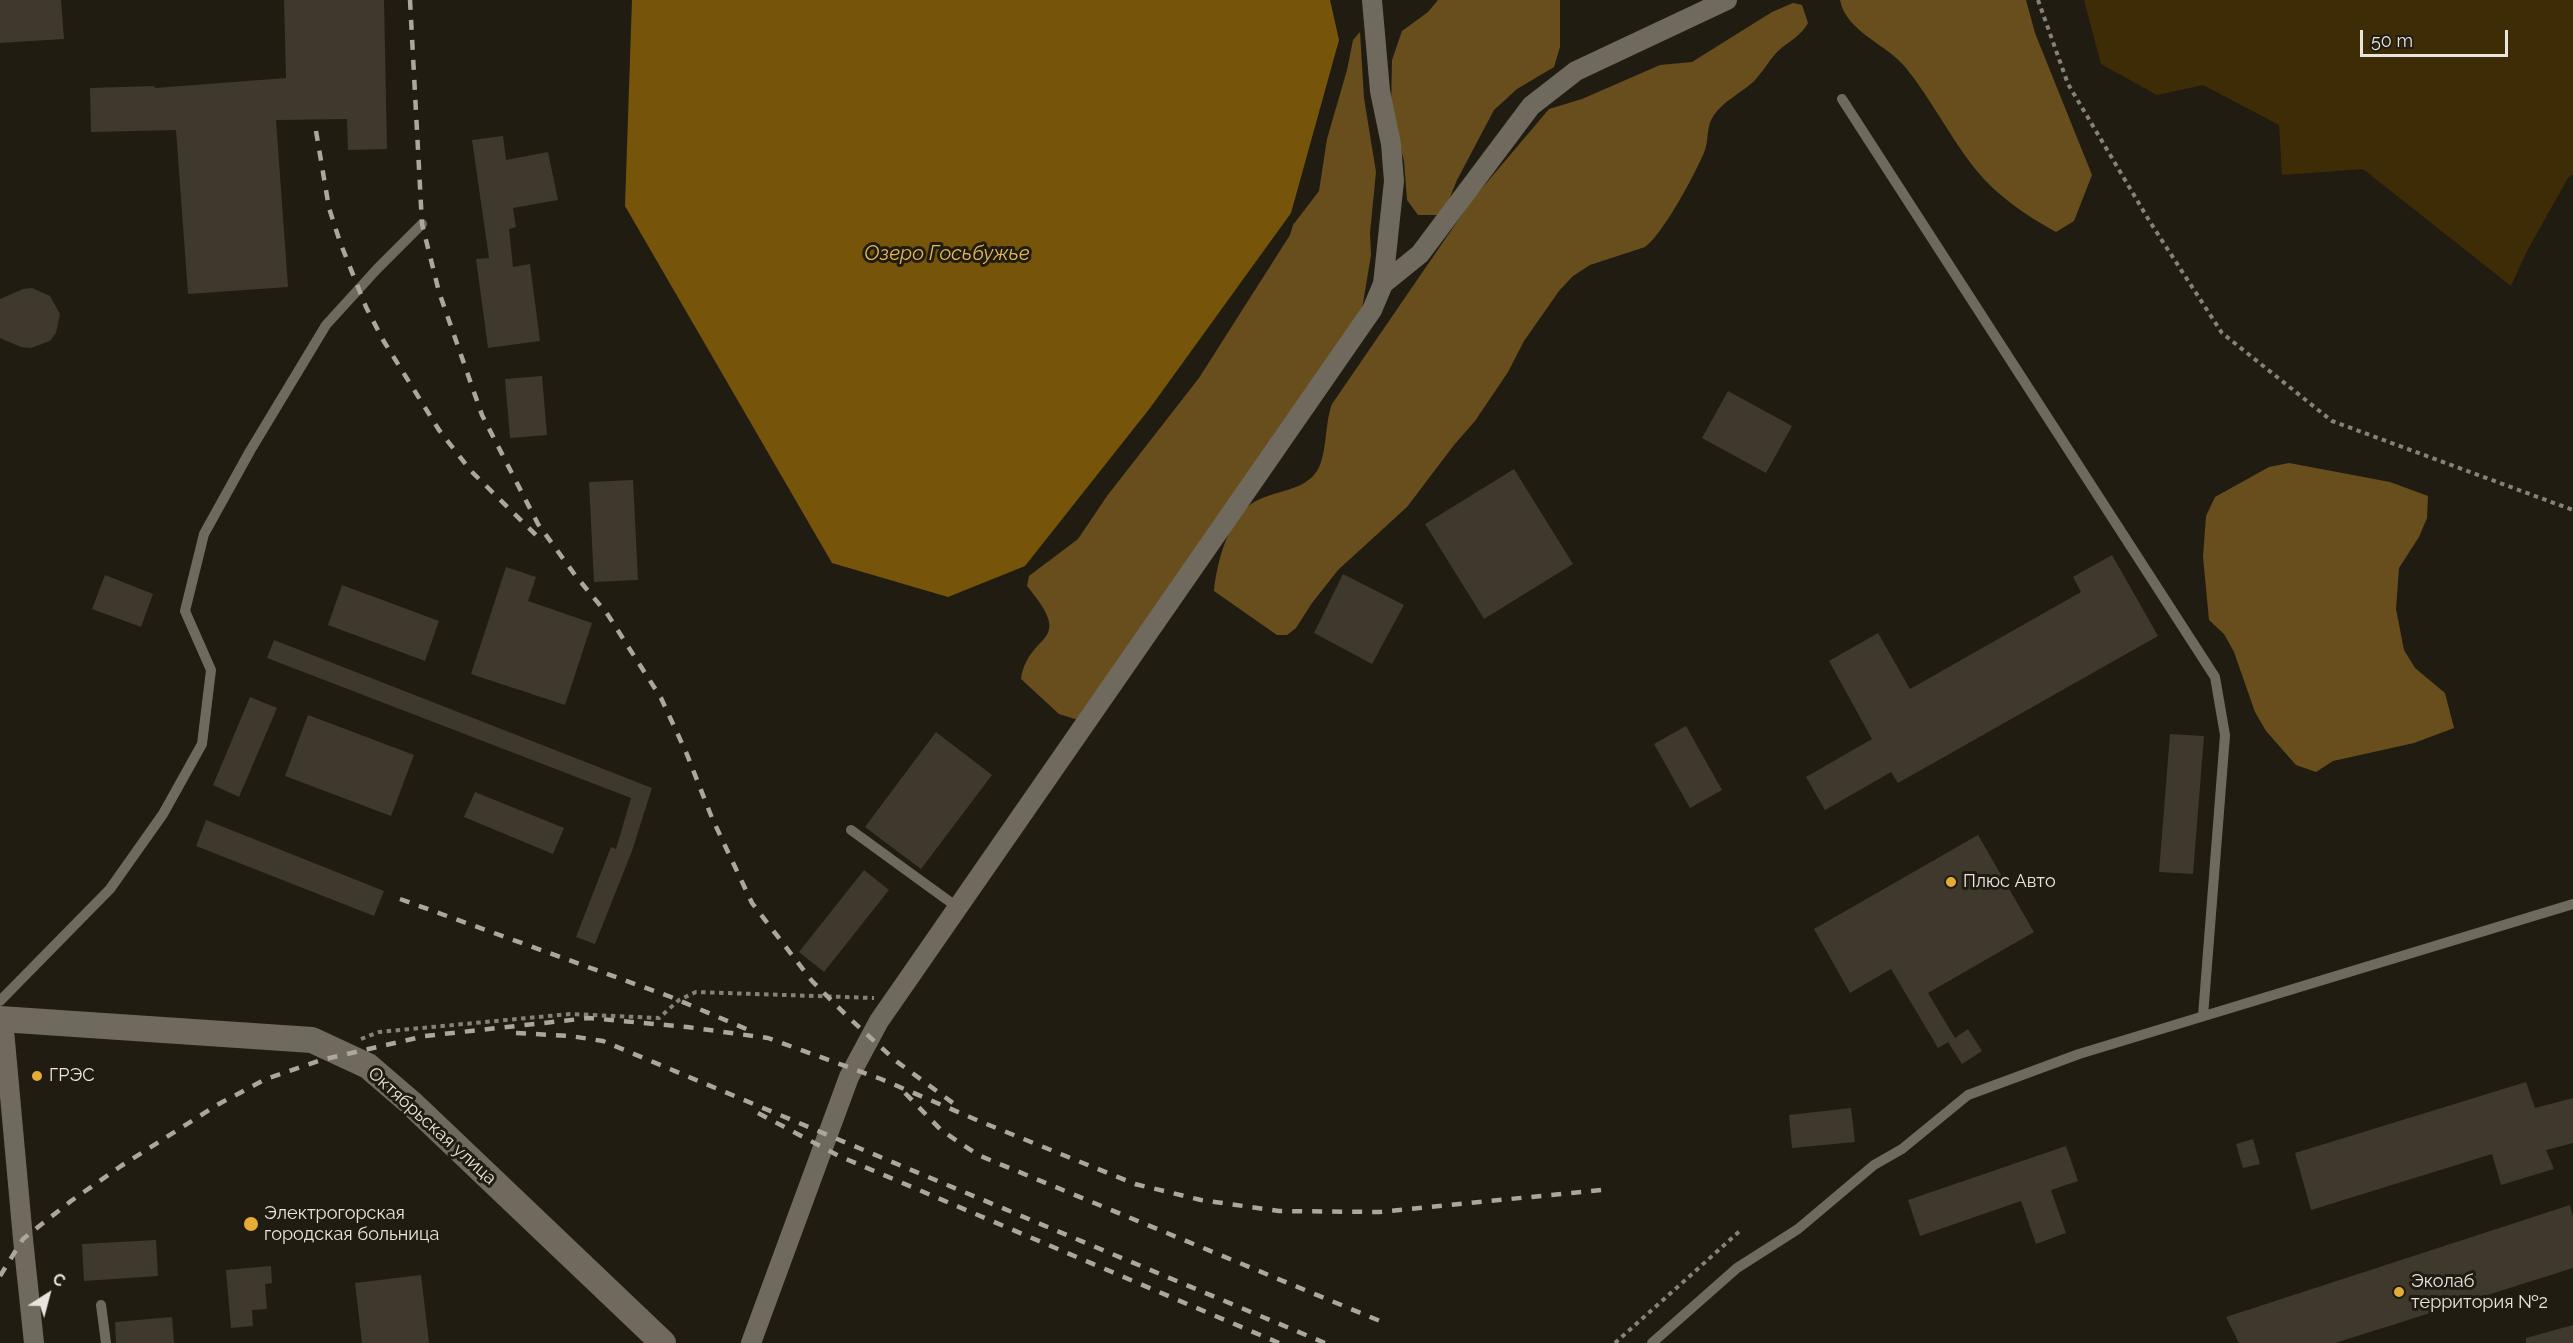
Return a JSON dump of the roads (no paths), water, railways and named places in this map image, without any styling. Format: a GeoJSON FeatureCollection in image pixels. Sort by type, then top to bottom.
{"type":"FeatureCollection","features":[{"type":"Feature","properties":{"kind":"street"},"geometry":{"type":"LineString","coordinates":[[751,1343],[849,1077],[894,999],[1372,310],[1383,284],[1394,172],[1380,90],[1372,0]]}},
{"type":"Feature","properties":{"kind":"street"},"geometry":{"type":"LineString","coordinates":[[1383,284],[1420,254],[1531,106],[1576,71],[1727,0]]}},
{"type":"Feature","properties":{"kind":"street"},"geometry":{"type":"LineString","coordinates":[[1,1013],[34,1343]]}},
{"type":"Feature","properties":{"kind":"street","name":"Октябрьская улица"},"geometry":{"type":"LineString","coordinates":[[1,1013],[312,1040],[368,1066],[411,1103],[663,1343]]}},
{"type":"Feature","properties":{"kind":"lane"},"geometry":{"type":"LineString","coordinates":[[1842,99],[2215,677],[2225,735],[2203,1016]]}},
{"type":"Feature","properties":{"kind":"lane"},"geometry":{"type":"LineString","coordinates":[[1,1013],[110,889],[163,814],[202,744],[211,670],[185,610],[204,534],[250,450],[326,325],[422,224]]}},
{"type":"Feature","properties":{"kind":"lane"},"geometry":{"type":"LineString","coordinates":[[851,830],[957,907]]}},
{"type":"Feature","properties":{"kind":"lane"},"geometry":{"type":"LineString","coordinates":[[1652,1343],[1737,1268],[1798,1229],[1875,1165],[1902,1149],[1968,1095],[2079,1054],[2573,904]]}},
{"type":"Feature","properties":{"kind":"lane"},"geometry":{"type":"LineString","coordinates":[[101,1305],[106,1343]]}},
{"type":"Feature","properties":{"kind":"water","name":"Озеро Госьбужье"},"geometry":{"type":"Polygon","coordinates":[[[632,0],[1330,0],[1339,40],[1291,213],[1150,408],[1025,566],[948,597],[832,563],[625,206],[632,0]]]}},
{"type":"Feature","properties":{"kind":"railway"},"geometry":{"type":"LineString","coordinates":[[410,0],[422,224],[439,292],[482,415],[538,524],[608,615],[661,698],[686,752],[712,818],[752,903],[812,981],[847,1016],[896,1061],[957,1106]]}},
{"type":"Feature","properties":{"kind":"railway"},"geometry":{"type":"LineString","coordinates":[[316,131],[329,208],[366,307],[383,340],[439,430],[471,471],[543,542]]}},
{"type":"Feature","properties":{"kind":"railway"},"geometry":{"type":"LineString","coordinates":[[400,899],[671,997],[751,1031]]}},
{"type":"Feature","properties":{"kind":"railway"},"geometry":{"type":"LineString","coordinates":[[0,1276],[23,1239],[71,1201],[217,1105],[266,1079],[321,1060],[425,1036],[589,1018],[687,1027],[768,1038],[881,1079],[1135,1184],[1201,1200],[1279,1211],[1379,1212],[1611,1189]]}},
{"type":"Feature","properties":{"kind":"railway"},"geometry":{"type":"LineString","coordinates":[[516,1033],[570,1036],[603,1041],[1325,1343]]}},
{"type":"Feature","properties":{"kind":"railway"},"geometry":{"type":"LineString","coordinates":[[905,1093],[941,1130],[978,1155],[1380,1321]]}},
{"type":"Feature","properties":{"kind":"railway"},"geometry":{"type":"LineString","coordinates":[[758,1113],[839,1156],[1279,1343]]}},
{"type":"Feature","properties":{"kind":"place","name":"Плюс Авто"},"geometry":{"type":"Point","coordinates":[1951,882]}},
{"type":"Feature","properties":{"kind":"place","name":"ГРЭС"},"geometry":{"type":"Point","coordinates":[37,1076]}},
{"type":"Feature","properties":{"kind":"place","name":"Электрогорская городская больница"},"geometry":{"type":"Point","coordinates":[251,1224]}},
{"type":"Feature","properties":{"kind":"place","name":"Эколаб территория №2"},"geometry":{"type":"Point","coordinates":[2399,1292]}}]}
